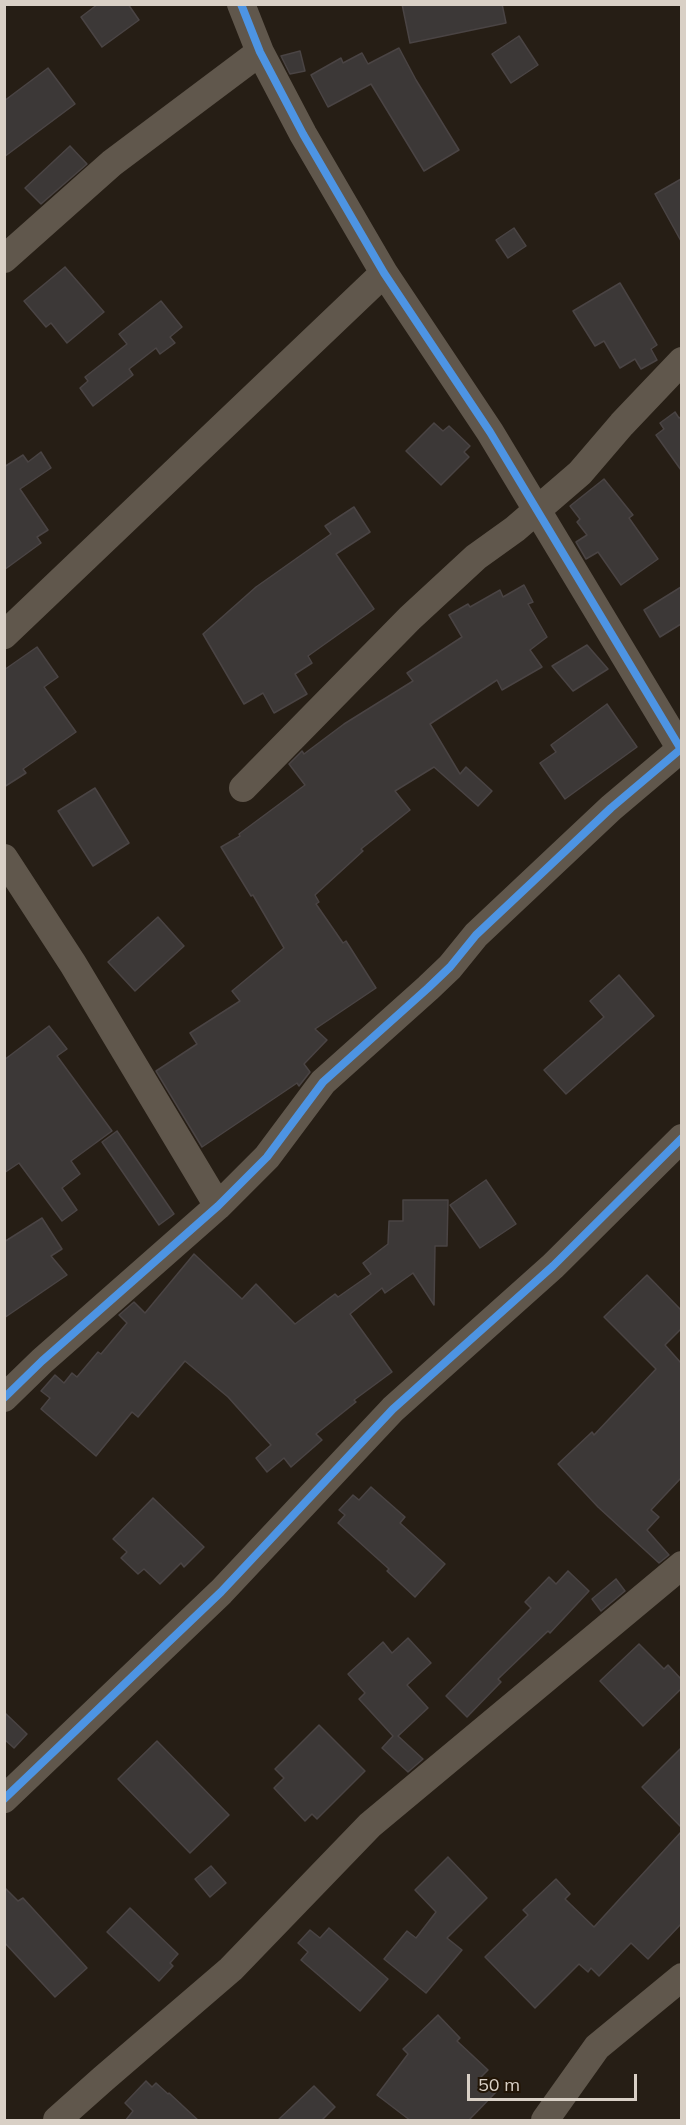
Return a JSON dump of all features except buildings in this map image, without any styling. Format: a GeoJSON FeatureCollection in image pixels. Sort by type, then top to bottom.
{"type":"FeatureCollection","features":[{"type":"Feature","properties":{"kind":"street"},"geometry":{"type":"LineString","coordinates":[[4,1398],[218,1206],[267,1157],[323,1082],[428,988],[450,967],[476,935],[611,808],[681,749],[490,432],[384,273],[303,134],[260,52],[242,4]]}},
{"type":"Feature","properties":{"kind":"street"},"geometry":{"type":"LineString","coordinates":[[4,259],[112,163],[260,52]]}},
{"type":"Feature","properties":{"kind":"street"},"geometry":{"type":"LineString","coordinates":[[4,635],[384,273]]}},
{"type":"Feature","properties":{"kind":"street"},"geometry":{"type":"LineString","coordinates":[[243,788],[410,618],[476,557],[580,473],[681,361]]}},
{"type":"Feature","properties":{"kind":"street"},"geometry":{"type":"LineString","coordinates":[[4,858],[74,964],[218,1206]]}},
{"type":"Feature","properties":{"kind":"street"},"geometry":{"type":"LineString","coordinates":[[4,1799],[221,1592],[393,1409],[553,1266],[681,1138]]}},
{"type":"Feature","properties":{"kind":"street"},"geometry":{"type":"LineString","coordinates":[[57,2121],[231,1970],[370,1825],[681,1565]]}},
{"type":"Feature","properties":{"kind":"street"},"geometry":{"type":"LineString","coordinates":[[545,2121],[597,2047],[681,1977]]}},
{"type":"Feature","properties":{"kind":"cycle path"},"geometry":{"type":"LineString","coordinates":[[241,4],[260,52],[303,134],[384,273],[490,432],[682,751]]}},
{"type":"Feature","properties":{"kind":"cycle path"},"geometry":{"type":"LineString","coordinates":[[4,1398],[42,1361],[218,1206],[267,1157],[323,1082],[428,988],[450,967],[476,935],[611,808],[682,748]]}},
{"type":"Feature","properties":{"kind":"cycle path"},"geometry":{"type":"LineString","coordinates":[[4,1799],[221,1592],[393,1409],[553,1266],[682,1138]]}}]}
